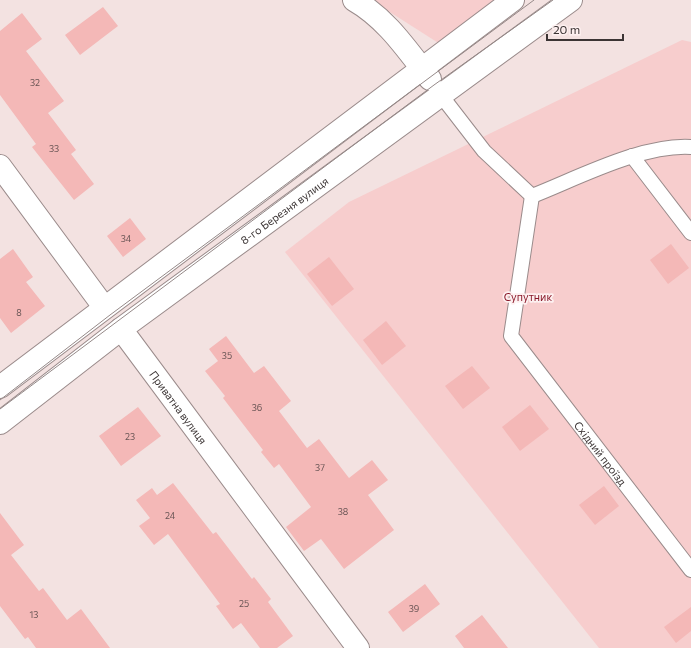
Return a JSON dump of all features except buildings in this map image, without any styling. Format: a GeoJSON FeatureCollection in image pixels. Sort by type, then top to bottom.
{"type":"FeatureCollection","features":[{"type":"Feature","properties":{"kind":"main road"},"geometry":{"type":"LineString","coordinates":[[354,0],[383,21],[440,94]]}},
{"type":"Feature","properties":{"kind":"main road"},"geometry":{"type":"LineString","coordinates":[[0,387],[104,307],[513,0]]}},
{"type":"Feature","properties":{"kind":"main road","name":"8-го Березня вулиця"},"geometry":{"type":"LineString","coordinates":[[0,423],[121,329],[440,94],[571,0]]}},
{"type":"Feature","properties":{"kind":"main road","name":"Приватна вулиця"},"geometry":{"type":"LineString","coordinates":[[0,166],[358,648]]}},
{"type":"Feature","properties":{"kind":"lane"},"geometry":{"type":"LineString","coordinates":[[440,94],[484,151],[532,196],[632,156],[680,146],[691,147]]}},
{"type":"Feature","properties":{"kind":"lane"},"geometry":{"type":"LineString","coordinates":[[632,156],[691,233]]}},
{"type":"Feature","properties":{"kind":"lane","name":"Східний проїзд"},"geometry":{"type":"LineString","coordinates":[[532,196],[511,336],[691,570]]}},
{"type":"Feature","properties":{"kind":"green space"},"geometry":{"type":"Polygon","coordinates":[[[371,0],[498,0],[440,44],[371,0]]]}},
{"type":"Feature","properties":{"kind":"green space","name":"Супутник"},"geometry":{"type":"Polygon","coordinates":[[[682,40],[691,42],[691,648],[599,648],[285,252],[349,202],[682,40]]]}},
{"type":"Feature","properties":{"kind":"tram line"},"geometry":{"type":"LineString","coordinates":[[0,400],[110,315],[534,0]]}},
{"type":"Feature","properties":{"kind":"tram line"},"geometry":{"type":"LineString","coordinates":[[0,409],[434,85],[553,0]]}}]}
